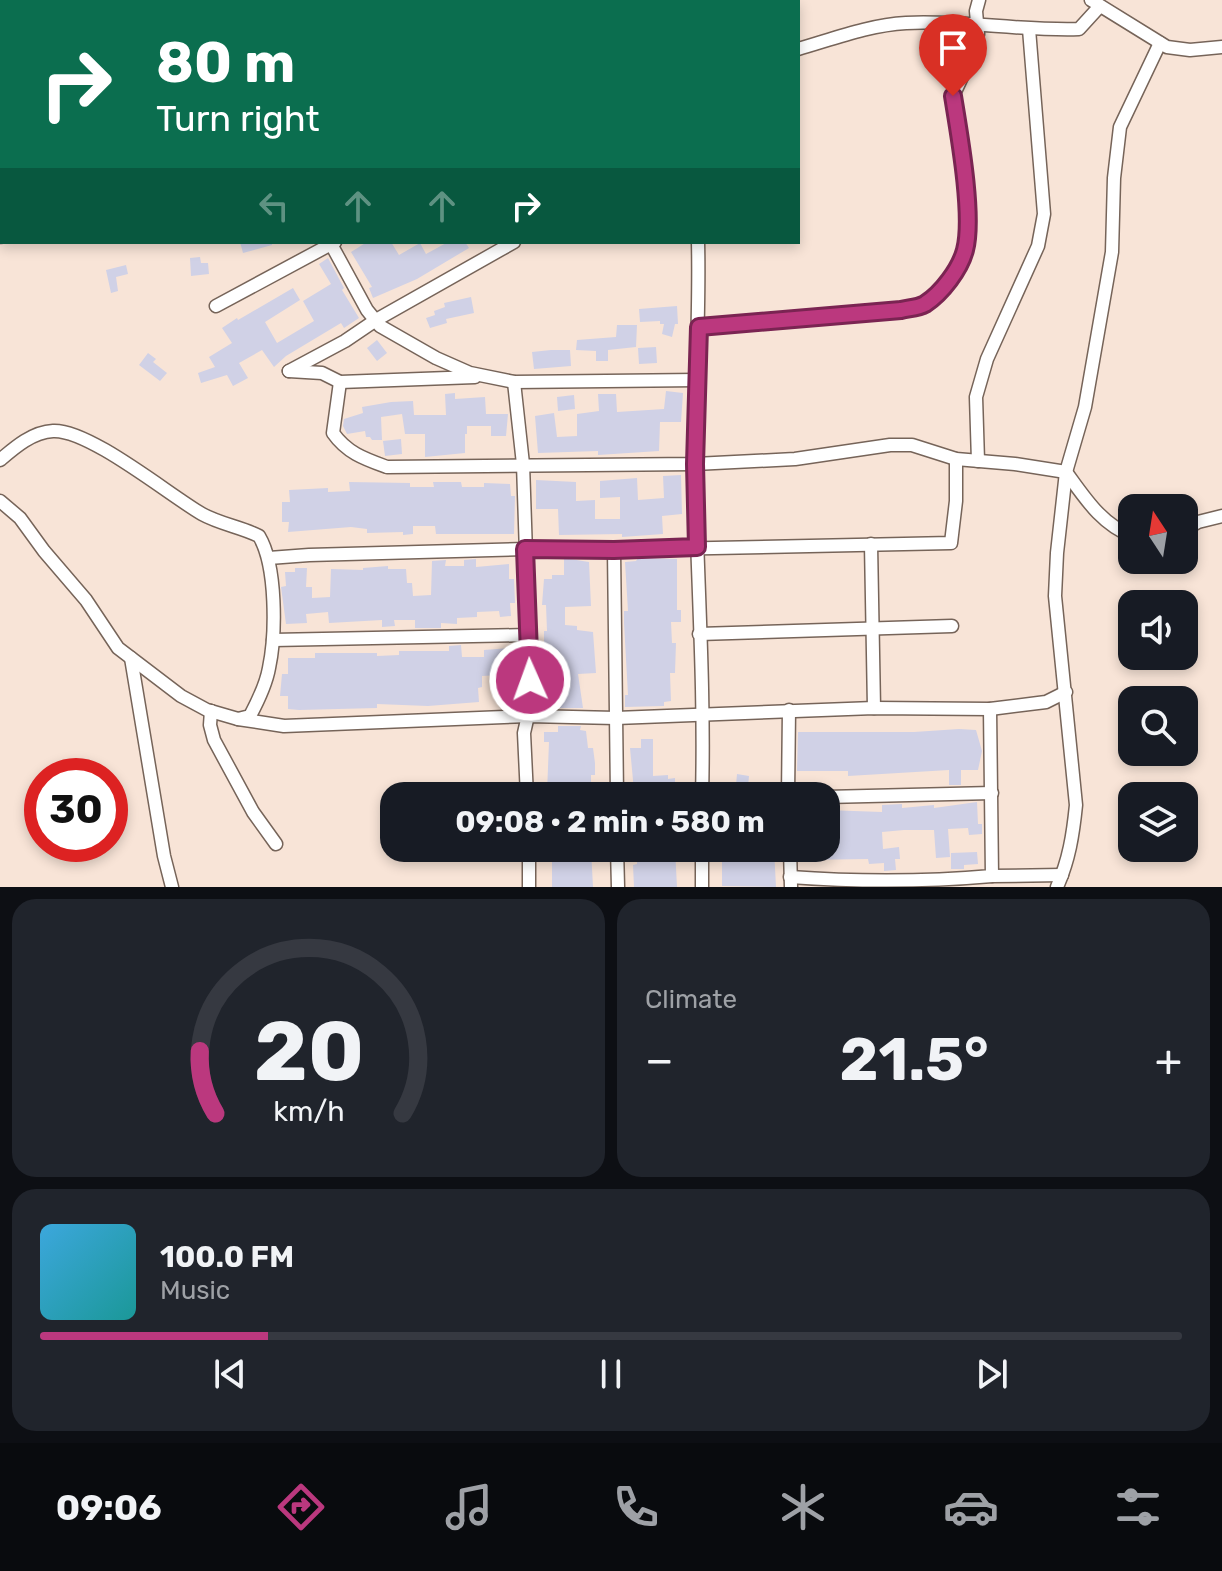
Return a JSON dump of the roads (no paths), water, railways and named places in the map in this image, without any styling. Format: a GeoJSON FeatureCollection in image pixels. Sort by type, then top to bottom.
{"type":"FeatureCollection","features":[{"type":"Feature","properties":{"kind":"street"},"geometry":{"type":"LineString","coordinates":[[699,327],[901,310],[922,306],[936,295],[955,272],[965,250],[969,220],[953,96],[978,34],[979,0]]}},
{"type":"Feature","properties":{"kind":"street"},"geometry":{"type":"LineString","coordinates":[[800,48],[873,28],[906,23],[1079,29],[1096,3],[1167,47],[1190,50],[1222,47]]}},
{"type":"Feature","properties":{"kind":"street"},"geometry":{"type":"LineString","coordinates":[[978,461],[976,397],[987,359],[1038,246],[1044,214],[1029,29]]}},
{"type":"Feature","properties":{"kind":"street"},"geometry":{"type":"LineString","coordinates":[[790,882],[931,884],[992,876],[1060,881],[1073,837],[1076,805],[1055,596],[1066,472],[1085,407],[1112,252],[1114,178],[1120,127],[1160,43]]}},
{"type":"Feature","properties":{"kind":"street"},"geometry":{"type":"LineString","coordinates":[[216,306],[331,244]]}},
{"type":"Feature","properties":{"kind":"street"},"geometry":{"type":"LineString","coordinates":[[334,244],[367,310],[380,326],[436,358],[470,373],[514,382],[698,380]]}},
{"type":"Feature","properties":{"kind":"street"},"geometry":{"type":"LineString","coordinates":[[485,376],[340,382],[322,373],[289,371],[510,244]]}},
{"type":"Feature","properties":{"kind":"street"},"geometry":{"type":"LineString","coordinates":[[698,244],[695,464],[704,714],[702,782]]}},
{"type":"Feature","properties":{"kind":"street"},"geometry":{"type":"LineString","coordinates":[[340,382],[333,433],[343,447],[361,458],[387,467],[695,464],[795,459],[890,445],[912,445],[956,459],[1066,472],[1091,507],[1118,531]]}},
{"type":"Feature","properties":{"kind":"street"},"geometry":{"type":"LineString","coordinates":[[514,382],[523,464],[531,702],[524,733],[526,782]]}},
{"type":"Feature","properties":{"kind":"street"},"geometry":{"type":"LineString","coordinates":[[0,460],[32,437],[53,431],[81,439],[130,466],[204,515],[259,536],[269,558],[273,640],[269,671],[260,697],[250,716],[238,719]]}},
{"type":"Feature","properties":{"kind":"street"},"geometry":{"type":"LineString","coordinates":[[269,558],[525,549],[951,543],[956,501],[956,459]]}},
{"type":"Feature","properties":{"kind":"street"},"geometry":{"type":"LineString","coordinates":[[0,501],[20,518],[86,600],[118,648],[181,696],[211,711],[238,719],[284,726],[528,716],[616,718],[789,710],[990,709],[1046,702],[1066,692]]}},
{"type":"Feature","properties":{"kind":"street"},"geometry":{"type":"LineString","coordinates":[[1198,522],[1222,516]]}},
{"type":"Feature","properties":{"kind":"street"},"geometry":{"type":"LineString","coordinates":[[871,544],[874,708]]}},
{"type":"Feature","properties":{"kind":"street"},"geometry":{"type":"LineString","coordinates":[[614,550],[617,782]]}},
{"type":"Feature","properties":{"kind":"street"},"geometry":{"type":"LineString","coordinates":[[699,634],[952,626]]}},
{"type":"Feature","properties":{"kind":"street"},"geometry":{"type":"LineString","coordinates":[[273,640],[528,635]]}},
{"type":"Feature","properties":{"kind":"street"},"geometry":{"type":"LineString","coordinates":[[131,658],[164,856],[172,887]]}},
{"type":"Feature","properties":{"kind":"street"},"geometry":{"type":"LineString","coordinates":[[990,709],[992,876]]}},
{"type":"Feature","properties":{"kind":"street"},"geometry":{"type":"LineString","coordinates":[[788,782],[789,710]]}},
{"type":"Feature","properties":{"kind":"street"},"geometry":{"type":"LineString","coordinates":[[211,711],[210,725],[214,740],[253,812],[276,844]]}},
{"type":"Feature","properties":{"kind":"street"},"geometry":{"type":"LineString","coordinates":[[840,797],[992,793]]}},
{"type":"Feature","properties":{"kind":"street"},"geometry":{"type":"LineString","coordinates":[[529,862],[529,887]]}},
{"type":"Feature","properties":{"kind":"street"},"geometry":{"type":"LineString","coordinates":[[617,862],[618,887]]}},
{"type":"Feature","properties":{"kind":"street"},"geometry":{"type":"LineString","coordinates":[[702,862],[702,887]]}}]}
